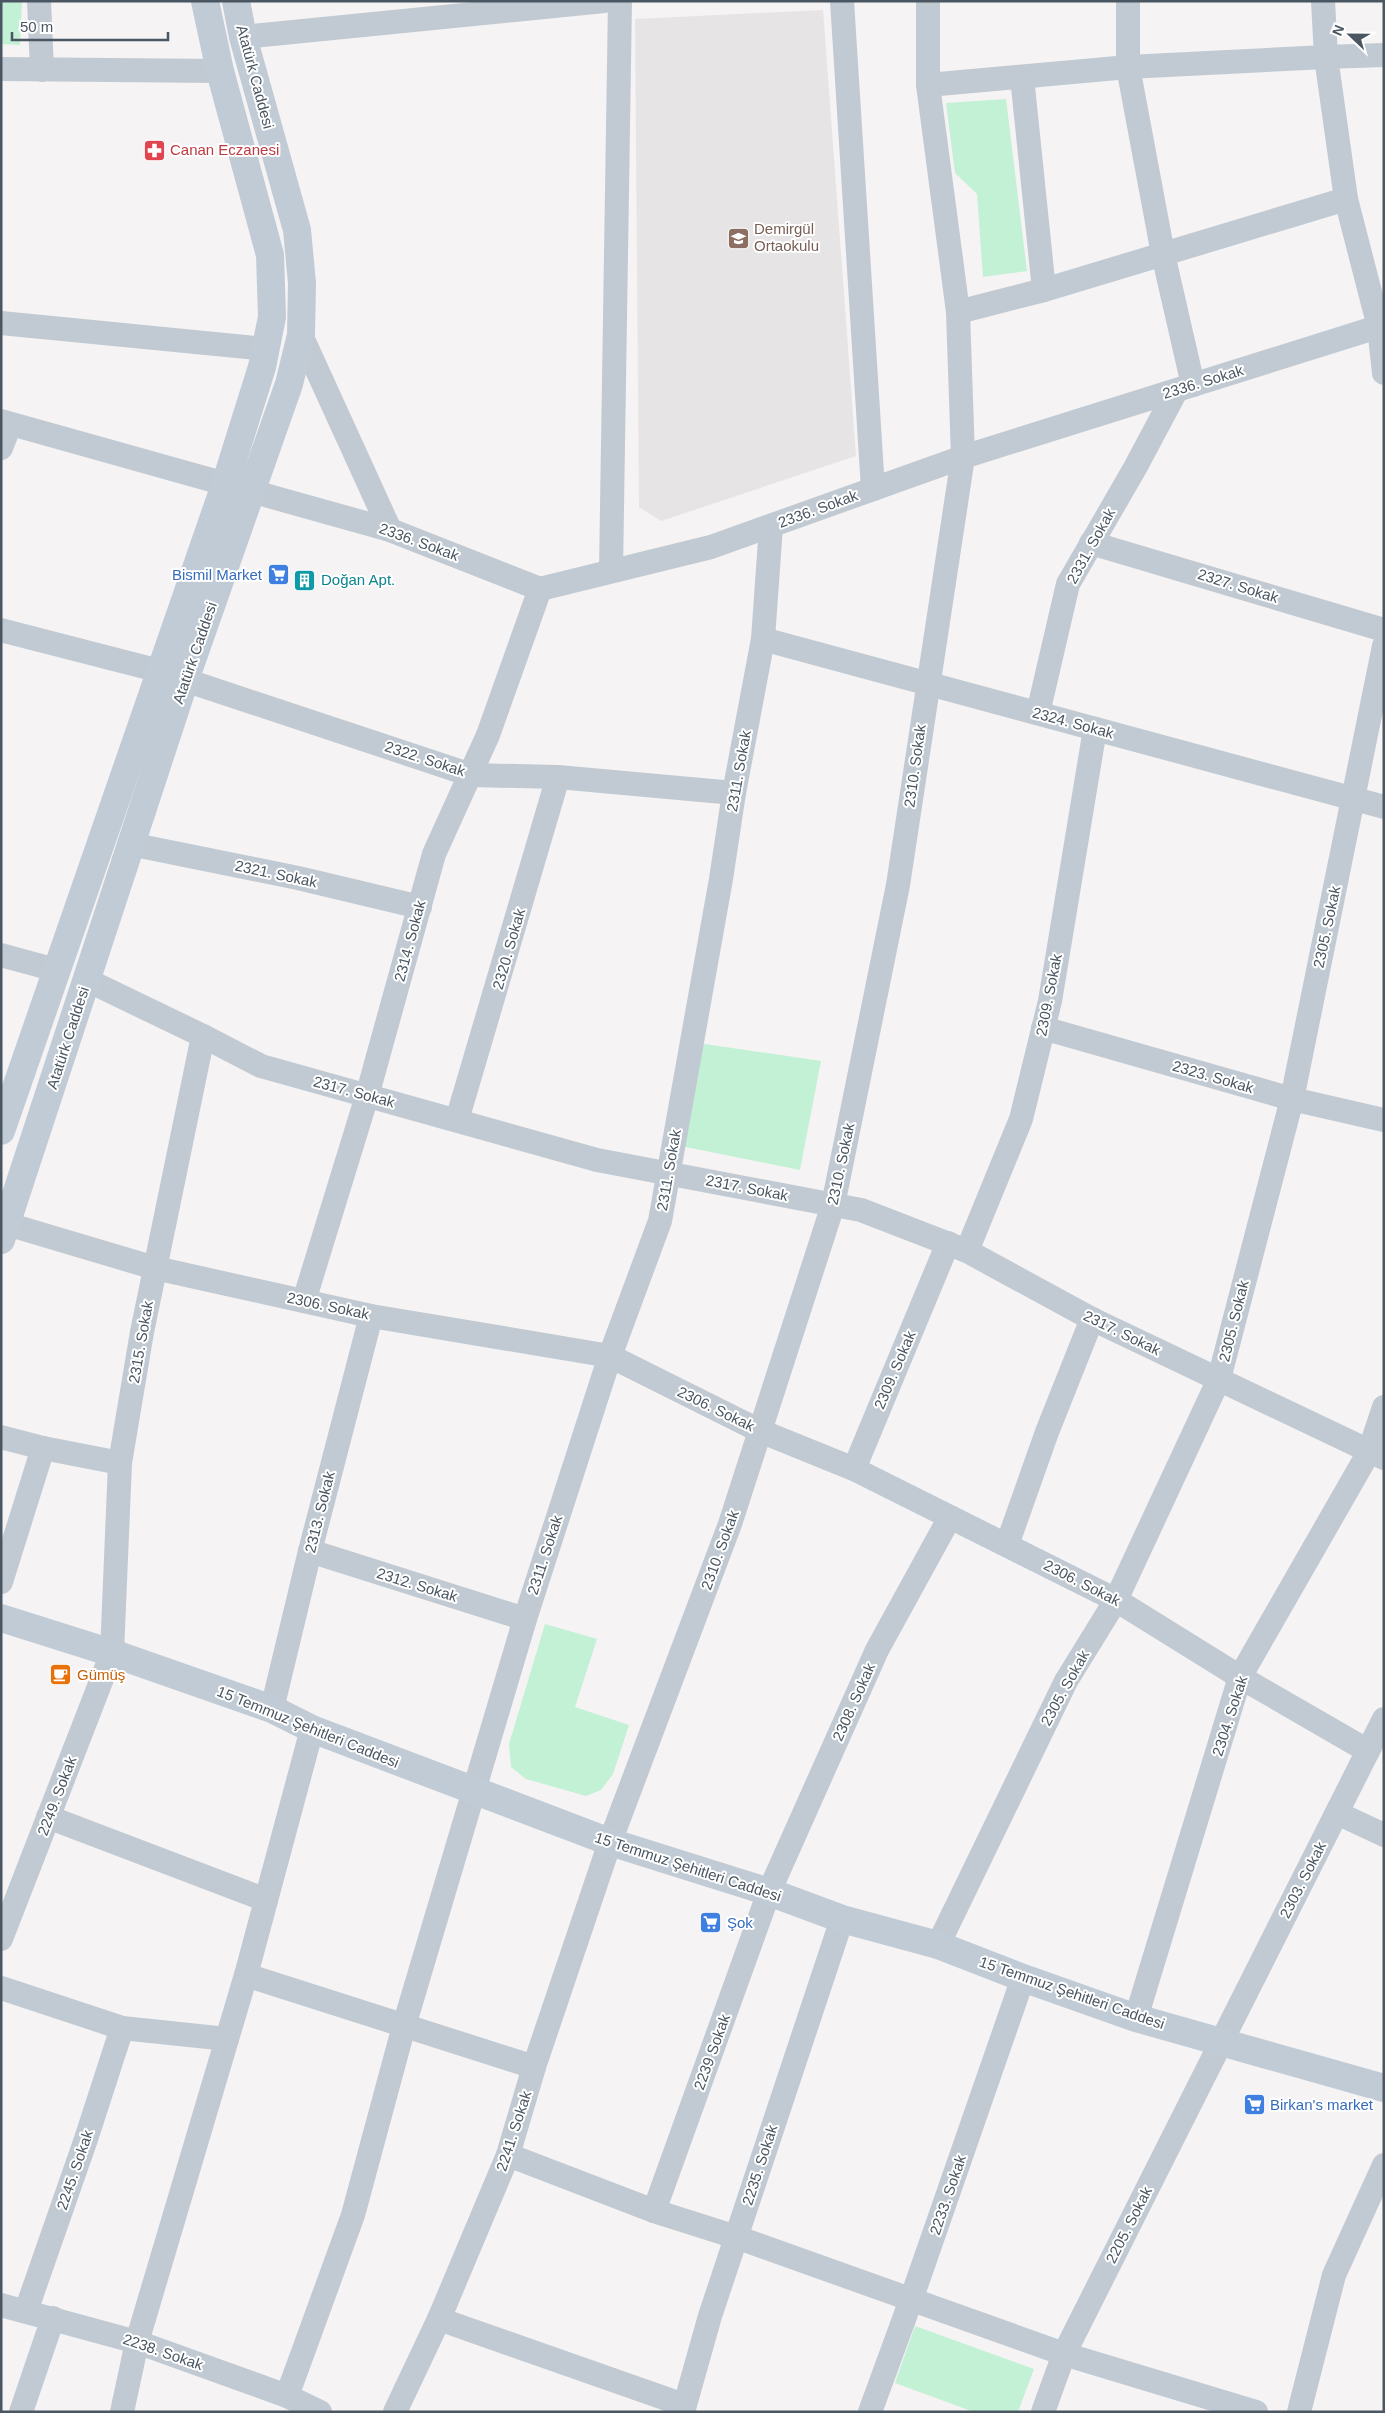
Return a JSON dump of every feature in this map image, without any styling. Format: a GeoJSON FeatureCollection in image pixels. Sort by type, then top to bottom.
{"type":"FeatureCollection","features":[{"type":"Feature","properties":{"kind":"main road","name":"Atatürk Caddesi"},"geometry":{"type":"LineString","coordinates":[[4,1232],[130,844],[173,675],[225,485],[262,367],[272,317],[270,255],[220,70],[204,1]]}},
{"type":"Feature","properties":{"kind":"main road","name":"Atatürk Caddesi"},"geometry":{"type":"LineString","coordinates":[[1,1130],[56,970],[173,675],[252,492],[289,384],[301,335],[302,283],[297,230],[243,37],[236,1]]}},
{"type":"Feature","properties":{"kind":"main road","name":"15 Temmuz Şehitleri Caddesi"},"geometry":{"type":"LineString","coordinates":[[1,1618],[112,1653],[272,1709],[312,1729],[610,1842],[769,1892],[842,1919],[938,1945],[1023,1978],[1136,2018],[1384,2088]]}},
{"type":"Feature","properties":{"kind":"street"},"geometry":{"type":"LineString","coordinates":[[39,1],[42,70]]}},
{"type":"Feature","properties":{"kind":"street"},"geometry":{"type":"LineString","coordinates":[[243,37],[604,1]]}},
{"type":"Feature","properties":{"kind":"street"},"geometry":{"type":"LineString","coordinates":[[611,571],[620,1]]}},
{"type":"Feature","properties":{"kind":"street"},"geometry":{"type":"LineString","coordinates":[[842,1],[873,489]]}},
{"type":"Feature","properties":{"kind":"street","name":"2310. Sokak"},"geometry":{"type":"LineString","coordinates":[[610,1842],[730,1524],[833,1205],[898,885],[927,684],[963,457],[958,312],[928,85],[928,1]]}},
{"type":"Feature","properties":{"kind":"street"},"geometry":{"type":"LineString","coordinates":[[1128,1],[1128,67],[1163,254],[1184,388]]}},
{"type":"Feature","properties":{"kind":"street"},"geometry":{"type":"LineString","coordinates":[[1323,1],[1326,57],[1346,199],[1381,326],[1384,373]]}},
{"type":"Feature","properties":{"kind":"street"},"geometry":{"type":"LineString","coordinates":[[928,85],[1128,67],[1384,55]]}},
{"type":"Feature","properties":{"kind":"street"},"geometry":{"type":"LineString","coordinates":[[1,69],[220,70]]}},
{"type":"Feature","properties":{"kind":"street"},"geometry":{"type":"LineString","coordinates":[[1022,77],[1044,290]]}},
{"type":"Feature","properties":{"kind":"street"},"geometry":{"type":"LineString","coordinates":[[958,312],[1044,290],[1346,199]]}},
{"type":"Feature","properties":{"kind":"street"},"geometry":{"type":"LineString","coordinates":[[1,323],[266,349]]}},
{"type":"Feature","properties":{"kind":"street","name":"2336. Sokak"},"geometry":{"type":"LineString","coordinates":[[6,423],[390,530],[540,589],[711,547],[963,457],[1381,326]]}},
{"type":"Feature","properties":{"kind":"street"},"geometry":{"type":"LineString","coordinates":[[301,335],[390,530]]}},
{"type":"Feature","properties":{"kind":"street","name":"2331. Sokak"},"geometry":{"type":"LineString","coordinates":[[1038,713],[1068,584],[1184,388]]}},
{"type":"Feature","properties":{"kind":"street"},"geometry":{"type":"LineString","coordinates":[[1,448],[6,423]]}},
{"type":"Feature","properties":{"kind":"street","name":"2311. Sokak"},"geometry":{"type":"LineString","coordinates":[[286,2396],[354,2215],[404,2026],[525,1619],[610,1356],[660,1220],[763,638],[771,526]]}},
{"type":"Feature","properties":{"kind":"street","name":"2327. Sokak"},"geometry":{"type":"LineString","coordinates":[[1092,543],[1384,630]]}},
{"type":"Feature","properties":{"kind":"street","name":"2314. Sokak"},"geometry":{"type":"LineString","coordinates":[[304,1301],[368,1096],[434,854],[488,735],[540,589]]}},
{"type":"Feature","properties":{"kind":"street","name":"2322. Sokak"},"geometry":{"type":"LineString","coordinates":[[1,630],[173,675],[471,774],[558,777],[734,794]]}},
{"type":"Feature","properties":{"kind":"street","name":"2324. Sokak"},"geometry":{"type":"LineString","coordinates":[[763,638],[927,684],[1384,806]]}},
{"type":"Feature","properties":{"kind":"street","name":"2305. Sokak"},"geometry":{"type":"LineString","coordinates":[[938,1945],[1066,1681],[1116,1600],[1219,1379],[1292,1099],[1381,676],[1384,646]]}},
{"type":"Feature","properties":{"kind":"street","name":"2309. Sokak"},"geometry":{"type":"LineString","coordinates":[[854,1469],[957,1247],[1021,1119],[1050,1001],[1095,729]]}},
{"type":"Feature","properties":{"kind":"street","name":"2320. Sokak"},"geometry":{"type":"LineString","coordinates":[[457,1120],[558,777]]}},
{"type":"Feature","properties":{"kind":"street","name":"2321. Sokak"},"geometry":{"type":"LineString","coordinates":[[130,844],[298,878],[420,907]]}},
{"type":"Feature","properties":{"kind":"street"},"geometry":{"type":"LineString","coordinates":[[1,954],[56,970]]}},
{"type":"Feature","properties":{"kind":"street","name":"2317. Sokak"},"geometry":{"type":"LineString","coordinates":[[87,980],[261,1066],[597,1160],[861,1210],[957,1247],[1092,1319],[1376,1455]]}},
{"type":"Feature","properties":{"kind":"street","name":"2323. Sokak"},"geometry":{"type":"LineString","coordinates":[[1043,1028],[1292,1099],[1384,1120]]}},
{"type":"Feature","properties":{"kind":"street","name":"2315. Sokak"},"geometry":{"type":"LineString","coordinates":[[112,1653],[120,1463],[142,1332],[203,1036]]}},
{"type":"Feature","properties":{"kind":"street","name":"2306. Sokak"},"geometry":{"type":"LineString","coordinates":[[4,1232],[370,1316],[610,1356],[760,1431],[854,1469],[1116,1600],[1240,1677],[1368,1751]]}},
{"type":"Feature","properties":{"kind":"street","name":"2313. Sokak"},"geometry":{"type":"LineString","coordinates":[[272,1709],[370,1316]]}},
{"type":"Feature","properties":{"kind":"street"},"geometry":{"type":"LineString","coordinates":[[1007,1545],[1047,1432],[1092,1319]]}},
{"type":"Feature","properties":{"kind":"street","name":"2304. Sokak"},"geometry":{"type":"LineString","coordinates":[[1136,2018],[1240,1677],[1376,1455],[1384,1407]]}},
{"type":"Feature","properties":{"kind":"street"},"geometry":{"type":"LineString","coordinates":[[1,1437],[43,1448],[120,1463]]}},
{"type":"Feature","properties":{"kind":"street"},"geometry":{"type":"LineString","coordinates":[[1,1582],[43,1448]]}},
{"type":"Feature","properties":{"kind":"street","name":"2308. Sokak"},"geometry":{"type":"LineString","coordinates":[[769,1892],[877,1650],[950,1518]]}},
{"type":"Feature","properties":{"kind":"street","name":"2312. Sokak"},"geometry":{"type":"LineString","coordinates":[[310,1551],[525,1619]]}},
{"type":"Feature","properties":{"kind":"street","name":"2249. Sokak"},"geometry":{"type":"LineString","coordinates":[[1,1939],[112,1653]]}},
{"type":"Feature","properties":{"kind":"street","name":"2303. Sokak"},"geometry":{"type":"LineString","coordinates":[[1221,2042],[1384,1719]]}},
{"type":"Feature","properties":{"kind":"street"},"geometry":{"type":"LineString","coordinates":[[122,2412],[137,2342],[246,1975],[312,1729]]}},
{"type":"Feature","properties":{"kind":"street"},"geometry":{"type":"LineString","coordinates":[[1337,1813],[1384,1836]]}},
{"type":"Feature","properties":{"kind":"street"},"geometry":{"type":"LineString","coordinates":[[48,1817],[266,1900]]}},
{"type":"Feature","properties":{"kind":"street","name":"2241. Sokak"},"geometry":{"type":"LineString","coordinates":[[395,2412],[439,2319],[508,2155],[534,2067],[610,1842]]}},
{"type":"Feature","properties":{"kind":"street","name":"2239 Sokak"},"geometry":{"type":"LineString","coordinates":[[654,2211],[769,1892]]}},
{"type":"Feature","properties":{"kind":"street","name":"2235. Sokak"},"geometry":{"type":"LineString","coordinates":[[684,2408],[736,2237],[842,1919]]}},
{"type":"Feature","properties":{"kind":"street"},"geometry":{"type":"LineString","coordinates":[[246,1975],[534,2067]]}},
{"type":"Feature","properties":{"kind":"street","name":"2233. Sokak"},"geometry":{"type":"LineString","coordinates":[[870,2412],[1023,1978]]}},
{"type":"Feature","properties":{"kind":"street"},"geometry":{"type":"LineString","coordinates":[[1,1988],[122,2028],[227,2040]]}},
{"type":"Feature","properties":{"kind":"street","name":"2245. Sokak"},"geometry":{"type":"LineString","coordinates":[[26,2311],[86,2139],[122,2028]]}},
{"type":"Feature","properties":{"kind":"street","name":"2205. Sokak"},"geometry":{"type":"LineString","coordinates":[[1043,2412],[1064,2354],[1221,2042]]}},
{"type":"Feature","properties":{"kind":"street"},"geometry":{"type":"LineString","coordinates":[[508,2155],[654,2211],[736,2237],[1064,2354],[1256,2412]]}},
{"type":"Feature","properties":{"kind":"street"},"geometry":{"type":"LineString","coordinates":[[1299,2412],[1334,2275],[1384,2165]]}},
{"type":"Feature","properties":{"kind":"street","name":"2238. Sokak"},"geometry":{"type":"LineString","coordinates":[[1,2306],[53,2318],[137,2342],[286,2396],[320,2412]]}},
{"type":"Feature","properties":{"kind":"street"},"geometry":{"type":"LineString","coordinates":[[21,2412],[53,2318]]}},
{"type":"Feature","properties":{"kind":"street"},"geometry":{"type":"LineString","coordinates":[[439,2319],[684,2408]]}},
{"type":"Feature","properties":{"kind":"shaded area","name":"Demirgül Ortaokulu"},"geometry":{"type":"Polygon","coordinates":[[[823,10],[856,456],[661,521],[639,507],[635,19],[823,10]]]}},
{"type":"Feature","properties":{"kind":"green space"},"geometry":{"type":"Polygon","coordinates":[[[1,1],[22,1],[20,45],[1,44],[1,1]]]}},
{"type":"Feature","properties":{"kind":"green space"},"geometry":{"type":"Polygon","coordinates":[[[1006,99],[1027,271],[983,277],[977,194],[955,173],[946,103],[1006,99]]]}},
{"type":"Feature","properties":{"kind":"green space"},"geometry":{"type":"Polygon","coordinates":[[[698,1043],[821,1061],[800,1170],[681,1146],[698,1043]]]}},
{"type":"Feature","properties":{"kind":"green space"},"geometry":{"type":"Polygon","coordinates":[[[545,1624],[597,1639],[575,1707],[629,1725],[613,1774],[601,1790],[586,1796],[526,1779],[511,1767],[509,1744],[545,1624]]]}},
{"type":"Feature","properties":{"kind":"green space"},"geometry":{"type":"Polygon","coordinates":[[[915,2326],[1034,2369],[1018,2412],[974,2412],[895,2383],[915,2326]]]}},
{"type":"Feature","properties":{"kind":"place","name":"Canan Eczanesi"},"geometry":{"type":"Point","coordinates":[154,150]}},
{"type":"Feature","properties":{"kind":"place","name":"Demirgül Ortaokulu"},"geometry":{"type":"Point","coordinates":[738,238]}},
{"type":"Feature","properties":{"kind":"place","name":"Bismil Market"},"geometry":{"type":"Point","coordinates":[278,575]}},
{"type":"Feature","properties":{"kind":"place","name":"Doğan Apt."},"geometry":{"type":"Point","coordinates":[305,580]}},
{"type":"Feature","properties":{"kind":"place","name":"Gümüş"},"geometry":{"type":"Point","coordinates":[61,1675]}},
{"type":"Feature","properties":{"kind":"place","name":"Şok"},"geometry":{"type":"Point","coordinates":[711,1923]}},
{"type":"Feature","properties":{"kind":"place","name":"Birkan's market"},"geometry":{"type":"Point","coordinates":[1254,2105]}}]}
